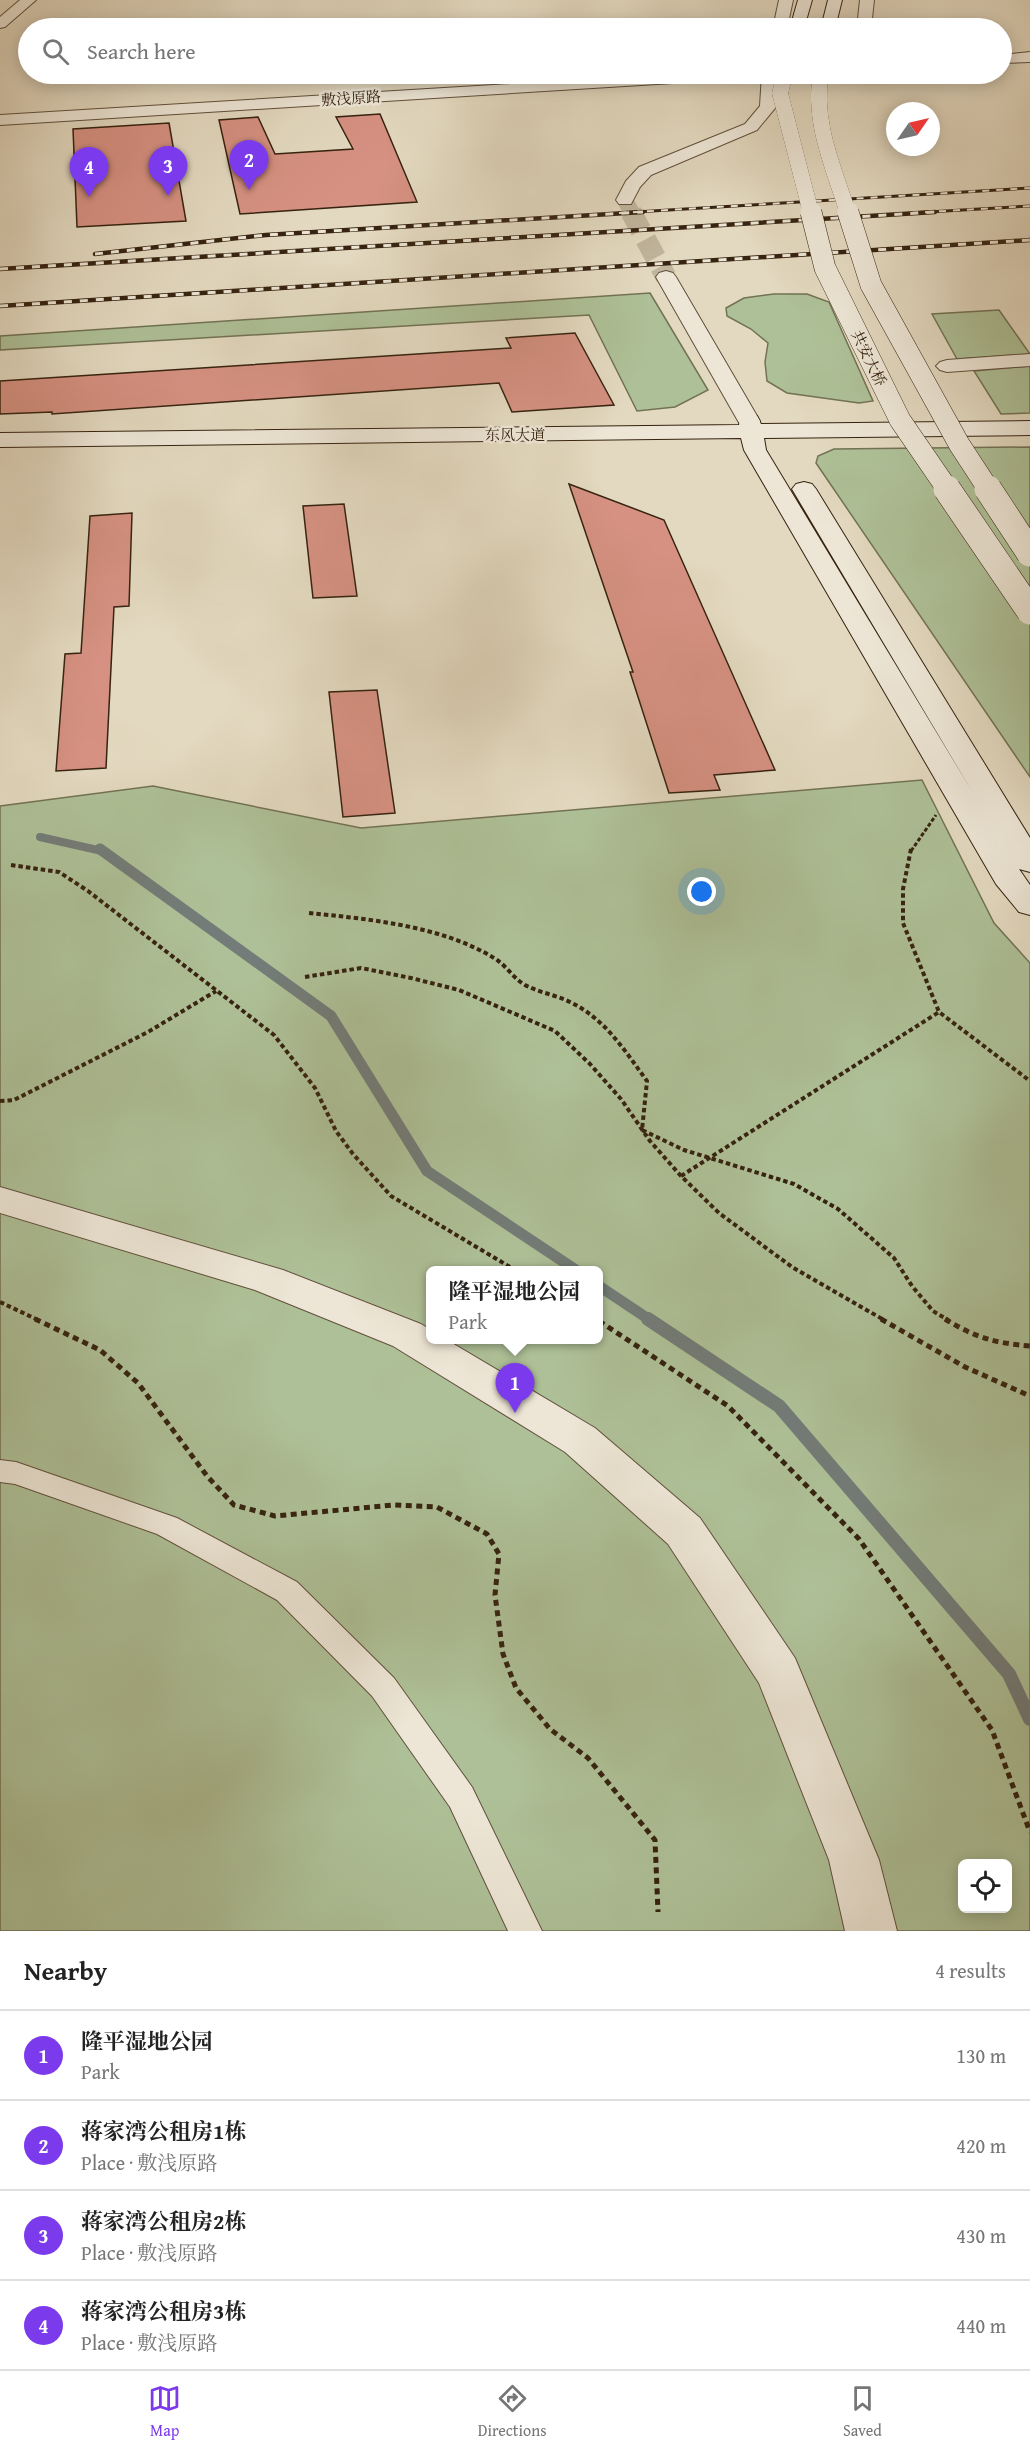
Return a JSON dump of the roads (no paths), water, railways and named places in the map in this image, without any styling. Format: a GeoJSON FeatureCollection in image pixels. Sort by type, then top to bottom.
{"type":"FeatureCollection","features":[{"type":"Feature","properties":{"kind":"main road"},"geometry":{"type":"LineString","coordinates":[[0,26],[29,0]]}},
{"type":"Feature","properties":{"kind":"main road"},"geometry":{"type":"LineString","coordinates":[[782,18],[786,0]]}},
{"type":"Feature","properties":{"kind":"main road"},"geometry":{"type":"LineString","coordinates":[[800,18],[805,0]]}},
{"type":"Feature","properties":{"kind":"main road"},"geometry":{"type":"LineString","coordinates":[[830,18],[835,0]]}},
{"type":"Feature","properties":{"kind":"main road"},"geometry":{"type":"LineString","coordinates":[[865,18],[867,0]]}},
{"type":"Feature","properties":{"kind":"main road"},"geometry":{"type":"LineString","coordinates":[[0,26],[18,29]]}},
{"type":"Feature","properties":{"kind":"main road"},"geometry":{"type":"LineString","coordinates":[[1012,58],[1030,57]]}},
{"type":"Feature","properties":{"kind":"main road","name":"敷浅原路"},"geometry":{"type":"LineString","coordinates":[[0,120],[578,84]]}},
{"type":"Feature","properties":{"kind":"main road"},"geometry":{"type":"LineString","coordinates":[[626,200],[632,185],[645,171],[751,127],[768,107],[769,84]]}},
{"type":"Feature","properties":{"kind":"main road","name":"共安大桥"},"geometry":{"type":"LineString","coordinates":[[782,84],[780,93],[825,267],[900,420],[1030,611]]}},
{"type":"Feature","properties":{"kind":"main road","name":"共安大桥"},"geometry":{"type":"LineString","coordinates":[[819,84],[817,96],[826,143],[871,285],[959,444],[1030,553]]}},
{"type":"Feature","properties":{"kind":"main road"},"geometry":{"type":"LineString","coordinates":[[666,277],[754,429],[781,450],[1030,863]]}},
{"type":"Feature","properties":{"kind":"main road"},"geometry":{"type":"LineString","coordinates":[[947,366],[1030,360]]}},
{"type":"Feature","properties":{"kind":"main road"},"geometry":{"type":"LineString","coordinates":[[754,429],[1030,418]]}},
{"type":"Feature","properties":{"kind":"main road","name":"东风大道"},"geometry":{"type":"LineString","coordinates":[[0,428],[573,419],[754,429]]}},
{"type":"Feature","properties":{"kind":"main road","name":"东风大道"},"geometry":{"type":"LineString","coordinates":[[0,440],[75,437],[754,429],[1030,428]]}},
{"type":"Feature","properties":{"kind":"main road"},"geometry":{"type":"LineString","coordinates":[[754,429],[755,450],[1012,884],[1030,905]]}},
{"type":"Feature","properties":{"kind":"main road"},"geometry":{"type":"LineString","coordinates":[[0,1200],[269,1280],[407,1335],[580,1440],[684,1531],[778,1673],[854,1860],[871,1931]]}},
{"type":"Feature","properties":{"kind":"lane"},"geometry":{"type":"LineString","coordinates":[[0,1472],[16,1473],[167,1526],[287,1591],[383,1687],[461,1797],[525,1931]]}},
{"type":"Feature","properties":{"kind":"waterway"},"geometry":{"type":"LineString","coordinates":[[40,837],[102,851]]}},
{"type":"Feature","properties":{"kind":"waterway"},"geometry":{"type":"LineString","coordinates":[[100,849],[331,1016],[427,1171],[570,1266]]}},
{"type":"Feature","properties":{"kind":"waterway"},"geometry":{"type":"LineString","coordinates":[[603,1289],[650,1320]]}},
{"type":"Feature","properties":{"kind":"waterway"},"geometry":{"type":"LineString","coordinates":[[648,1319],[779,1406],[1009,1674],[1030,1719]]}},
{"type":"Feature","properties":{"kind":"tunnel"},"geometry":{"type":"LineString","coordinates":[[625,200],[632,213]]}},
{"type":"Feature","properties":{"kind":"tunnel"},"geometry":{"type":"LineString","coordinates":[[631,212],[666,277]]}},
{"type":"Feature","properties":{"kind":"railway"},"geometry":{"type":"LineString","coordinates":[[619,213],[1030,188]]}},
{"type":"Feature","properties":{"kind":"railway"},"geometry":{"type":"LineString","coordinates":[[911,213],[1030,206]]}},
{"type":"Feature","properties":{"kind":"railway"},"geometry":{"type":"LineString","coordinates":[[95,254],[266,235],[643,212]]}},
{"type":"Feature","properties":{"kind":"railway"},"geometry":{"type":"LineString","coordinates":[[0,269],[935,212]]}},
{"type":"Feature","properties":{"kind":"railway"},"geometry":{"type":"LineString","coordinates":[[0,306],[1030,240]]}},
{"type":"Feature","properties":{"kind":"place","name":"蒋家湾公租房1栋"},"geometry":{"type":"Point","coordinates":[249,190]}},
{"type":"Feature","properties":{"kind":"place","name":"蒋家湾公租房2栋"},"geometry":{"type":"Point","coordinates":[168,196]}},
{"type":"Feature","properties":{"kind":"place","name":"蒋家湾公租房3栋"},"geometry":{"type":"Point","coordinates":[89,197]}},
{"type":"Feature","properties":{"kind":"place","name":"隆平湿地公园"},"geometry":{"type":"Point","coordinates":[515,1413]}}]}
